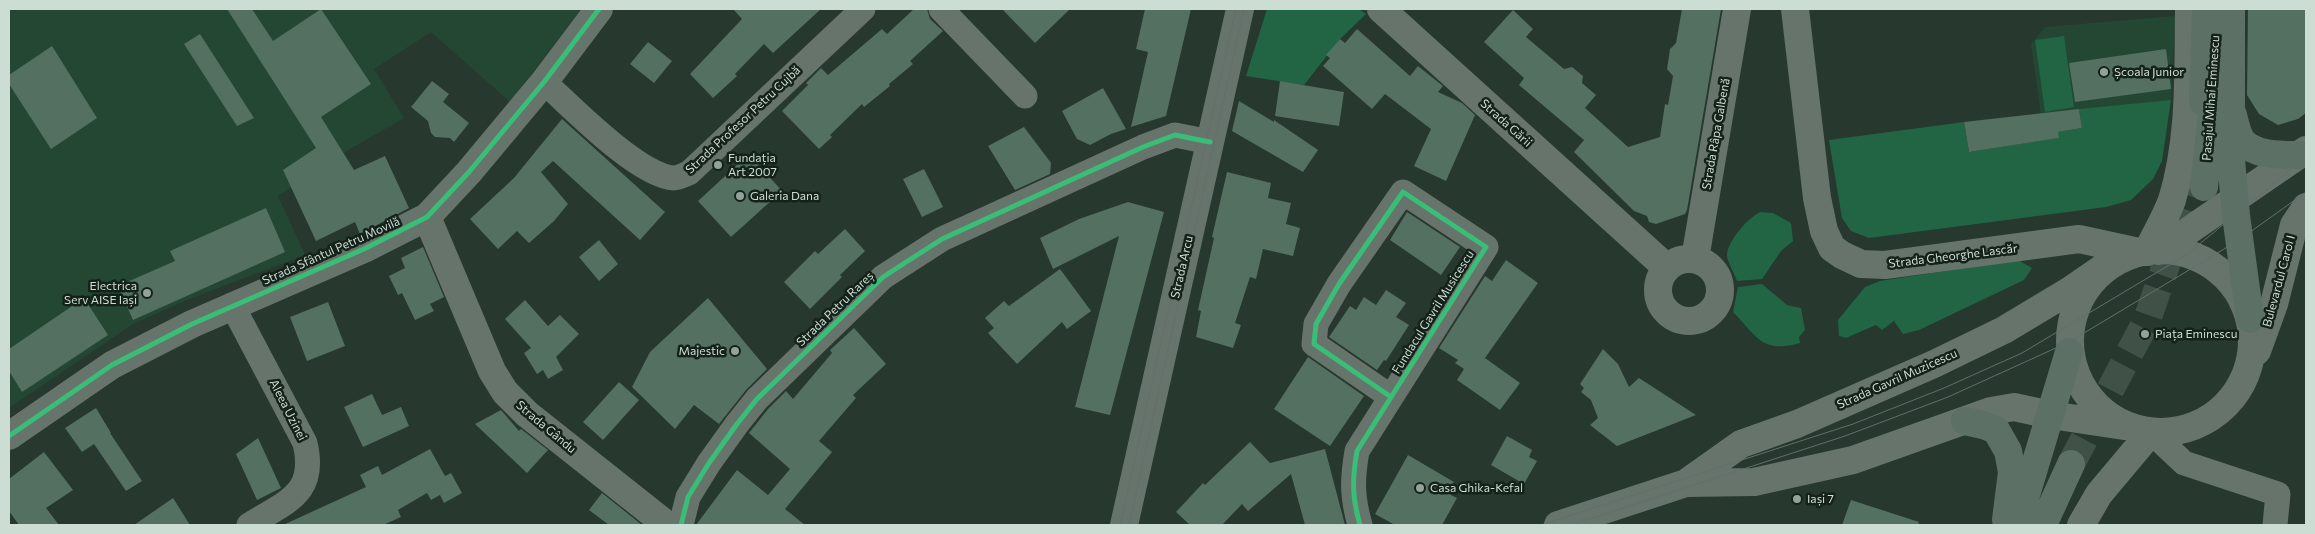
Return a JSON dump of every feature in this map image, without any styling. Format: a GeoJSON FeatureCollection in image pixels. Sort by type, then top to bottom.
{"type":"FeatureCollection","features":[{"type":"Feature","properties":{"kind":"main road","name":"Strada Sfântul Petru Movilă"},"geometry":{"type":"LineString","coordinates":[[9,436],[112,365],[232,305],[364,249],[427,217],[469,172],[544,82],[598,9]]}},
{"type":"Feature","properties":{"kind":"main road","name":"Strada Arcu"},"geometry":{"type":"LineString","coordinates":[[1124,525],[1240,9]]}},
{"type":"Feature","properties":{"kind":"main road","name":"Strada Gării"},"geometry":{"type":"LineString","coordinates":[[1381,9],[1667,268]]}},
{"type":"Feature","properties":{"kind":"main road","name":"Strada Râpa Galbenă"},"geometry":{"type":"LineString","coordinates":[[1695,259],[1737,9]]}},
{"type":"Feature","properties":{"kind":"main road","name":"Strada Gheorghe Lascăr"},"geometry":{"type":"LineString","coordinates":[[1795,9],[1817,198],[1824,231],[1832,248],[1861,264],[1885,265],[2080,239],[2148,252],[2172,251],[2205,262],[2231,282],[2243,299],[2250,318]]}},
{"type":"Feature","properties":{"kind":"main road"},"geometry":{"type":"LineString","coordinates":[[2148,252],[2171,201],[2183,150],[2187,104],[2190,9]]}},
{"type":"Feature","properties":{"kind":"main road","name":"Pasajul Mihai Eminescu"},"geometry":{"type":"LineString","coordinates":[[2206,9],[2199,185],[2212,115],[2217,9]]}},
{"type":"Feature","properties":{"kind":"main road"},"geometry":{"type":"LineString","coordinates":[[2231,9],[2230,105],[2234,200],[2252,336],[2242,384]]}},
{"type":"Feature","properties":{"kind":"main road"},"geometry":{"type":"LineString","coordinates":[[2230,105],[2242,141],[2254,150],[2268,153],[2303,153]]}},
{"type":"Feature","properties":{"kind":"main road"},"geometry":{"type":"LineString","coordinates":[[2017,525],[2069,352],[2070,326],[2075,308],[2086,286],[2104,267],[2120,258],[2148,252],[2234,200],[2303,153]]}},
{"type":"Feature","properties":{"kind":"main road","name":"Bulevardul Carol I"},"geometry":{"type":"LineString","coordinates":[[2242,384],[2274,304],[2294,225],[2306,207]]}},
{"type":"Feature","properties":{"kind":"main road","name":"Strada Gându"},"geometry":{"type":"LineString","coordinates":[[427,217],[492,370],[505,392],[527,414],[667,525]]}},
{"type":"Feature","properties":{"kind":"main road"},"geometry":{"type":"LineString","coordinates":[[1695,259],[1705,263],[1719,279],[1720,299],[1716,309],[1699,321],[1688,322],[1678,320],[1669,315],[1662,307],[1658,297],[1661,277],[1667,268],[1680,260],[1695,259]]}},
{"type":"Feature","properties":{"kind":"main road","name":"Strada Gavril Muzicescu"},"geometry":{"type":"LineString","coordinates":[[1558,525],[1686,483],[1741,444],[1797,424],[2004,330],[2069,291],[2104,267]]}},
{"type":"Feature","properties":{"kind":"main road"},"geometry":{"type":"LineString","coordinates":[[2069,352],[2077,376],[2101,408],[2143,430],[2099,494],[2082,525]]}},
{"type":"Feature","properties":{"kind":"main road","name":"Strada Gavril Muzicescu"},"geometry":{"type":"LineString","coordinates":[[1686,483],[1754,482],[1853,460],[1991,411],[2014,407],[2143,430],[2172,432],[2191,428],[2206,422],[2221,409],[2242,384]]}},
{"type":"Feature","properties":{"kind":"main road"},"geometry":{"type":"LineString","coordinates":[[1965,421],[1996,430],[2008,451],[2012,472],[2006,525]]}},
{"type":"Feature","properties":{"kind":"main road"},"geometry":{"type":"LineString","coordinates":[[2043,525],[2076,465],[2053,525]]}},
{"type":"Feature","properties":{"kind":"street","name":"Strada Profesor Petru Cujbă"},"geometry":{"type":"LineString","coordinates":[[544,82],[617,149],[658,173],[675,178],[689,173],[864,9]]}},
{"type":"Feature","properties":{"kind":"street"},"geometry":{"type":"LineString","coordinates":[[941,9],[1025,96]]}},
{"type":"Feature","properties":{"kind":"street","name":"Strada Petru Rareș"},"geometry":{"type":"LineString","coordinates":[[681,525],[688,497],[709,463],[737,424],[758,399],[883,277],[950,235],[1143,148],[1175,135],[1210,142]]}},
{"type":"Feature","properties":{"kind":"street","name":"Fundacul Gavril Musicescu"},"geometry":{"type":"LineString","coordinates":[[1360,525],[1356,512],[1352,478],[1357,451],[1391,397],[1486,246],[1403,192],[1339,284],[1316,324],[1314,344],[1391,397]]}},
{"type":"Feature","properties":{"kind":"street","name":"Aleea Uzinei"},"geometry":{"type":"LineString","coordinates":[[232,305],[305,443],[309,469],[305,483],[294,497],[249,525]]}},
{"type":"Feature","properties":{"kind":"street"},"geometry":{"type":"LineString","coordinates":[[2143,430],[2184,463],[2278,494],[2275,525]]}},
{"type":"Feature","properties":{"kind":"shaded area"},"geometry":{"type":"Polygon","coordinates":[[[9,9],[581,9],[510,102],[431,32],[374,69],[404,118],[350,149],[278,196],[305,255],[187,300],[133,324],[9,408],[9,9]]]}},
{"type":"Feature","properties":{"kind":"shaded area"},"geometry":{"type":"Polygon","coordinates":[[[1267,9],[1359,9],[1366,14],[1340,39],[1304,85],[1246,76],[1267,9]]]}},
{"type":"Feature","properties":{"kind":"shaded area","name":"Școala Junior"},"geometry":{"type":"Polygon","coordinates":[[[2175,16],[2171,100],[2041,115],[2031,44],[2045,27],[2175,16]]]}},
{"type":"Feature","properties":{"kind":"shaded area"},"geometry":{"type":"Polygon","coordinates":[[[2064,36],[2074,107],[2045,112],[2035,40],[2064,36]]]}},
{"type":"Feature","properties":{"kind":"shaded area"},"geometry":{"type":"Polygon","coordinates":[[[2171,100],[2162,161],[2153,179],[2131,200],[2106,207],[1869,238],[1851,231],[1842,218],[1829,140],[1964,122],[1969,152],[2058,138],[2058,132],[2082,128],[2079,109],[2171,100]]]}},
{"type":"Feature","properties":{"kind":"shaded area"},"geometry":{"type":"Polygon","coordinates":[[[1760,212],[1773,213],[1791,223],[1793,241],[1781,251],[1762,279],[1737,281],[1727,258],[1728,249],[1739,230],[1760,212]]]}},
{"type":"Feature","properties":{"kind":"shaded area"},"geometry":{"type":"Polygon","coordinates":[[[2018,260],[2032,268],[2024,280],[1919,330],[1903,334],[1894,321],[1882,330],[1876,325],[1846,338],[1839,336],[1838,320],[1865,287],[1880,281],[2018,260]]]}},
{"type":"Feature","properties":{"kind":"shaded area"},"geometry":{"type":"Polygon","coordinates":[[[1762,284],[1787,305],[1801,308],[1805,330],[1799,337],[1800,343],[1776,346],[1761,341],[1733,312],[1738,287],[1762,284]]]}},
{"type":"Feature","properties":{"kind":"building"},"geometry":{"type":"Polygon","coordinates":[[[227,9],[252,9],[273,41],[321,9],[371,84],[321,117],[354,170],[385,156],[409,208],[360,234],[355,222],[316,241],[283,170],[316,148],[227,9]]]}},
{"type":"Feature","properties":{"kind":"building"},"geometry":{"type":"Polygon","coordinates":[[[733,9],[821,9],[773,53],[764,44],[735,74],[737,76],[713,98],[690,74],[742,19],[733,9]]]}},
{"type":"Feature","properties":{"kind":"building"},"geometry":{"type":"Polygon","coordinates":[[[914,9],[927,9],[930,19],[943,31],[910,61],[913,64],[889,84],[890,86],[864,107],[862,104],[830,135],[832,137],[819,149],[782,111],[808,85],[806,83],[821,68],[828,75],[882,29],[887,34],[914,9]]]}},
{"type":"Feature","properties":{"kind":"building"},"geometry":{"type":"Polygon","coordinates":[[[1002,9],[1070,9],[1035,43],[1002,9]]]}},
{"type":"Feature","properties":{"kind":"building"},"geometry":{"type":"Polygon","coordinates":[[[1145,9],[1191,9],[1166,116],[1131,127],[1148,52],[1136,49],[1145,9]]]}},
{"type":"Feature","properties":{"kind":"building"},"geometry":{"type":"Polygon","coordinates":[[[1682,9],[1721,9],[1687,210],[1685,214],[1656,224],[1649,222],[1647,216],[1634,211],[1574,152],[1584,140],[1519,85],[1524,78],[1484,42],[1513,10],[1533,29],[1526,37],[1564,69],[1572,67],[1583,76],[1582,83],[1596,95],[1585,108],[1628,147],[1660,137],[1665,104],[1668,105],[1673,76],[1667,69],[1670,49],[1676,43],[1682,9]]]}},
{"type":"Feature","properties":{"kind":"building"},"geometry":{"type":"Polygon","coordinates":[[[2248,9],[2306,9],[2306,113],[2298,119],[2278,125],[2259,114],[2247,95],[2248,9]]]}},
{"type":"Feature","properties":{"kind":"building"},"geometry":{"type":"Polygon","coordinates":[[[1357,29],[1410,76],[1418,66],[1443,86],[1438,92],[1462,103],[1475,115],[1446,181],[1414,166],[1431,129],[1385,94],[1372,109],[1323,66],[1330,58],[1326,55],[1340,39],[1345,43],[1357,29]]]}},
{"type":"Feature","properties":{"kind":"building"},"geometry":{"type":"Polygon","coordinates":[[[200,34],[254,118],[237,126],[184,44],[200,34]]]}},
{"type":"Feature","properties":{"kind":"building"},"geometry":{"type":"Polygon","coordinates":[[[648,42],[672,61],[654,83],[630,64],[648,42]]]}},
{"type":"Feature","properties":{"kind":"building"},"geometry":{"type":"Polygon","coordinates":[[[52,46],[97,118],[51,149],[9,84],[9,75],[52,46]]]}},
{"type":"Feature","properties":{"kind":"building"},"geometry":{"type":"Polygon","coordinates":[[[2166,49],[2171,89],[2075,102],[2069,63],[2166,49]]]}},
{"type":"Feature","properties":{"kind":"building"},"geometry":{"type":"Polygon","coordinates":[[[432,81],[449,94],[443,102],[469,123],[454,142],[450,138],[435,137],[431,133],[428,121],[411,107],[432,81]]]}},
{"type":"Feature","properties":{"kind":"building"},"geometry":{"type":"Polygon","coordinates":[[[1280,81],[1344,92],[1339,126],[1275,116],[1280,81]]]}},
{"type":"Feature","properties":{"kind":"building"},"geometry":{"type":"Polygon","coordinates":[[[1103,88],[1126,129],[1111,134],[1090,145],[1077,139],[1062,111],[1103,88]]]}},
{"type":"Feature","properties":{"kind":"building"},"geometry":{"type":"Polygon","coordinates":[[[1239,101],[1274,122],[1274,120],[1318,150],[1303,172],[1232,131],[1239,101]]]}},
{"type":"Feature","properties":{"kind":"building"},"geometry":{"type":"Polygon","coordinates":[[[2079,109],[2082,128],[2058,132],[2059,138],[1969,152],[1964,122],[2079,109]]]}},
{"type":"Feature","properties":{"kind":"building"},"geometry":{"type":"Polygon","coordinates":[[[562,119],[665,212],[640,240],[553,161],[541,172],[568,204],[554,221],[529,243],[517,231],[498,249],[470,219],[514,178],[562,119]]]}},
{"type":"Feature","properties":{"kind":"building"},"geometry":{"type":"Polygon","coordinates":[[[1024,127],[1051,163],[1050,174],[1015,190],[988,146],[1024,127]]]}},
{"type":"Feature","properties":{"kind":"building","name":"Galeria Dana"},"geometry":{"type":"Polygon","coordinates":[[[749,154],[782,191],[731,237],[698,201],[749,154]]]}},
{"type":"Feature","properties":{"kind":"building"},"geometry":{"type":"Polygon","coordinates":[[[924,169],[943,207],[922,217],[903,179],[924,169]]]}},
{"type":"Feature","properties":{"kind":"building"},"geometry":{"type":"Polygon","coordinates":[[[1227,172],[1271,183],[1268,198],[1291,203],[1286,224],[1300,228],[1293,256],[1263,249],[1256,279],[1250,277],[1235,323],[1241,325],[1233,348],[1196,337],[1201,311],[1198,310],[1227,172]]]}},
{"type":"Feature","properties":{"kind":"building"},"geometry":{"type":"Polygon","coordinates":[[[1128,202],[1164,212],[1110,415],[1075,407],[1119,236],[1053,269],[1040,238],[1079,219],[1128,202]]]}},
{"type":"Feature","properties":{"kind":"building"},"geometry":{"type":"Polygon","coordinates":[[[266,208],[285,252],[133,320],[118,286],[175,261],[170,251],[266,208]]]}},
{"type":"Feature","properties":{"kind":"building"},"geometry":{"type":"Polygon","coordinates":[[[1407,212],[1460,247],[1441,275],[1390,240],[1407,212]]]}},
{"type":"Feature","properties":{"kind":"building"},"geometry":{"type":"Polygon","coordinates":[[[845,229],[865,251],[840,275],[842,277],[810,309],[784,282],[815,251],[818,254],[845,229]]]}},
{"type":"Feature","properties":{"kind":"building"},"geometry":{"type":"Polygon","coordinates":[[[599,240],[618,264],[599,281],[579,257],[599,240]]]}},
{"type":"Feature","properties":{"kind":"building"},"geometry":{"type":"Polygon","coordinates":[[[423,247],[444,297],[430,304],[434,311],[415,320],[402,293],[398,295],[389,276],[405,268],[401,258],[423,247]]]}},
{"type":"Feature","properties":{"kind":"building"},"geometry":{"type":"Polygon","coordinates":[[[1506,260],[1538,283],[1485,358],[1520,383],[1500,410],[1457,380],[1464,369],[1455,363],[1458,360],[1439,348],[1485,276],[1492,281],[1506,260]]]}},
{"type":"Feature","properties":{"kind":"building"},"geometry":{"type":"Polygon","coordinates":[[[1060,269],[1091,311],[1067,329],[1062,322],[1017,364],[988,333],[994,328],[985,318],[1004,301],[1009,306],[1060,269]]]}},
{"type":"Feature","properties":{"kind":"building"},"geometry":{"type":"Polygon","coordinates":[[[1386,290],[1406,303],[1396,317],[1409,325],[1386,361],[1384,360],[1377,370],[1329,337],[1350,306],[1356,310],[1364,297],[1376,305],[1386,290]]]}},
{"type":"Feature","properties":{"kind":"building"},"geometry":{"type":"Polygon","coordinates":[[[84,298],[108,335],[22,392],[9,371],[9,349],[84,298]]]}},
{"type":"Feature","properties":{"kind":"building"},"geometry":{"type":"Polygon","coordinates":[[[708,298],[767,369],[746,390],[719,424],[694,405],[675,429],[632,387],[650,352],[708,298]]]}},
{"type":"Feature","properties":{"kind":"building"},"geometry":{"type":"Polygon","coordinates":[[[525,300],[548,326],[560,315],[579,334],[556,357],[563,370],[548,379],[543,370],[537,374],[524,353],[531,348],[505,319],[525,300]]]}},
{"type":"Feature","properties":{"kind":"building"},"geometry":{"type":"Polygon","coordinates":[[[328,302],[345,346],[307,361],[290,317],[328,302]]]}},
{"type":"Feature","properties":{"kind":"building"},"geometry":{"type":"Polygon","coordinates":[[[854,328],[886,364],[853,395],[856,398],[819,441],[832,452],[785,509],[805,525],[696,525],[737,470],[768,495],[790,469],[749,433],[768,409],[786,391],[793,399],[832,353],[830,350],[854,328]]]}},
{"type":"Feature","properties":{"kind":"building"},"geometry":{"type":"Polygon","coordinates":[[[1603,349],[1618,364],[1629,387],[1639,378],[1696,415],[1617,446],[1590,425],[1598,418],[1591,400],[1581,392],[1584,388],[1580,384],[1603,349]]]}},
{"type":"Feature","properties":{"kind":"building"},"geometry":{"type":"Polygon","coordinates":[[[1308,357],[1364,396],[1330,446],[1274,409],[1308,357]]]}},
{"type":"Feature","properties":{"kind":"building"},"geometry":{"type":"Polygon","coordinates":[[[619,382],[639,400],[603,440],[583,422],[619,382]]]}},
{"type":"Feature","properties":{"kind":"building"},"geometry":{"type":"Polygon","coordinates":[[[372,394],[382,415],[401,407],[409,426],[363,447],[344,407],[372,394]]]}},
{"type":"Feature","properties":{"kind":"building"},"geometry":{"type":"Polygon","coordinates":[[[96,408],[142,481],[126,491],[94,444],[82,452],[65,428],[96,408]]]}},
{"type":"Feature","properties":{"kind":"building"},"geometry":{"type":"Polygon","coordinates":[[[501,410],[519,431],[521,429],[548,450],[527,473],[475,424],[501,410]]]}},
{"type":"Feature","properties":{"kind":"building"},"geometry":{"type":"Polygon","coordinates":[[[1507,436],[1532,450],[1529,457],[1537,461],[1524,484],[1491,465],[1507,436]]]}},
{"type":"Feature","properties":{"kind":"building"},"geometry":{"type":"Polygon","coordinates":[[[258,438],[281,488],[257,500],[236,454],[258,438]]]}},
{"type":"Feature","properties":{"kind":"building"},"geometry":{"type":"Polygon","coordinates":[[[1250,442],[1270,463],[1325,449],[1345,525],[1305,525],[1291,474],[1248,511],[1242,504],[1222,525],[1190,525],[1176,512],[1203,483],[1205,485],[1250,442]]]}},
{"type":"Feature","properties":{"kind":"building"},"geometry":{"type":"Polygon","coordinates":[[[430,449],[445,476],[451,473],[462,493],[444,503],[440,495],[431,500],[427,493],[398,510],[401,517],[383,525],[283,525],[366,487],[360,475],[378,466],[382,475],[430,449]]]}},
{"type":"Feature","properties":{"kind":"building"},"geometry":{"type":"Polygon","coordinates":[[[44,452],[73,490],[46,508],[59,525],[19,525],[9,511],[9,479],[44,452]]]}},
{"type":"Feature","properties":{"kind":"building","name":"Casa Ghika-Kefal"},"geometry":{"type":"Polygon","coordinates":[[[1408,455],[1454,482],[1447,493],[1457,498],[1442,525],[1395,525],[1375,514],[1408,455]]]}},
{"type":"Feature","properties":{"kind":"building"},"geometry":{"type":"Polygon","coordinates":[[[602,493],[642,525],[609,525],[589,510],[602,493]]]}},
{"type":"Feature","properties":{"kind":"building"},"geometry":{"type":"Polygon","coordinates":[[[173,498],[190,525],[134,525],[173,498]]]}},
{"type":"Feature","properties":{"kind":"building"},"geometry":{"type":"Polygon","coordinates":[[[1851,500],[1919,522],[1918,525],[1842,525],[1851,500]]]}},
{"type":"Feature","properties":{"kind":"tunnel"},"geometry":{"type":"LineString","coordinates":[[2071,464],[2147,320],[2194,184]]}},
{"type":"Feature","properties":{"kind":"tram line"},"geometry":{"type":"LineString","coordinates":[[1120,525],[1236,9]]}},
{"type":"Feature","properties":{"kind":"tram line"},"geometry":{"type":"LineString","coordinates":[[1129,525],[1244,9]]}},
{"type":"Feature","properties":{"kind":"tram line"},"geometry":{"type":"LineString","coordinates":[[1541,525],[1853,424],[1944,388],[2022,353],[2186,255],[2306,157]]}},
{"type":"Feature","properties":{"kind":"tram line"},"geometry":{"type":"LineString","coordinates":[[1571,525],[1845,436],[1948,397],[2069,342],[2239,240],[2306,192]]}},
{"type":"Feature","properties":{"kind":"cycle path"},"geometry":{"type":"LineString","coordinates":[[9,436],[112,365],[192,324],[364,249],[427,217],[469,172],[544,82],[599,9]]}},
{"type":"Feature","properties":{"kind":"cycle path"},"geometry":{"type":"LineString","coordinates":[[681,525],[688,497],[709,463],[757,399],[883,277],[942,239],[1143,147],[1175,135],[1210,142]]}},
{"type":"Feature","properties":{"kind":"cycle path"},"geometry":{"type":"LineString","coordinates":[[1360,525],[1355,506],[1354,488],[1357,451],[1486,247],[1403,192],[1339,284],[1316,324],[1314,344],[1391,397]]}},
{"type":"Feature","properties":{"kind":"place","name":"Școala Junior"},"geometry":{"type":"Point","coordinates":[2104,72]}},
{"type":"Feature","properties":{"kind":"place","name":"Fundația Art 2007"},"geometry":{"type":"Point","coordinates":[718,165]}},
{"type":"Feature","properties":{"kind":"place","name":"Galeria Dana"},"geometry":{"type":"Point","coordinates":[740,196]}},
{"type":"Feature","properties":{"kind":"place","name":"Electrica Serv AISE Iași"},"geometry":{"type":"Point","coordinates":[147,293]}},
{"type":"Feature","properties":{"kind":"place","name":"Piața Eminescu"},"geometry":{"type":"Point","coordinates":[2145,334]}},
{"type":"Feature","properties":{"kind":"place","name":"Majestic"},"geometry":{"type":"Point","coordinates":[735,351]}},
{"type":"Feature","properties":{"kind":"place","name":"Casa Ghika-Kefal"},"geometry":{"type":"Point","coordinates":[1420,488]}},
{"type":"Feature","properties":{"kind":"place","name":"Iași 7"},"geometry":{"type":"Point","coordinates":[1797,499]}}]}
